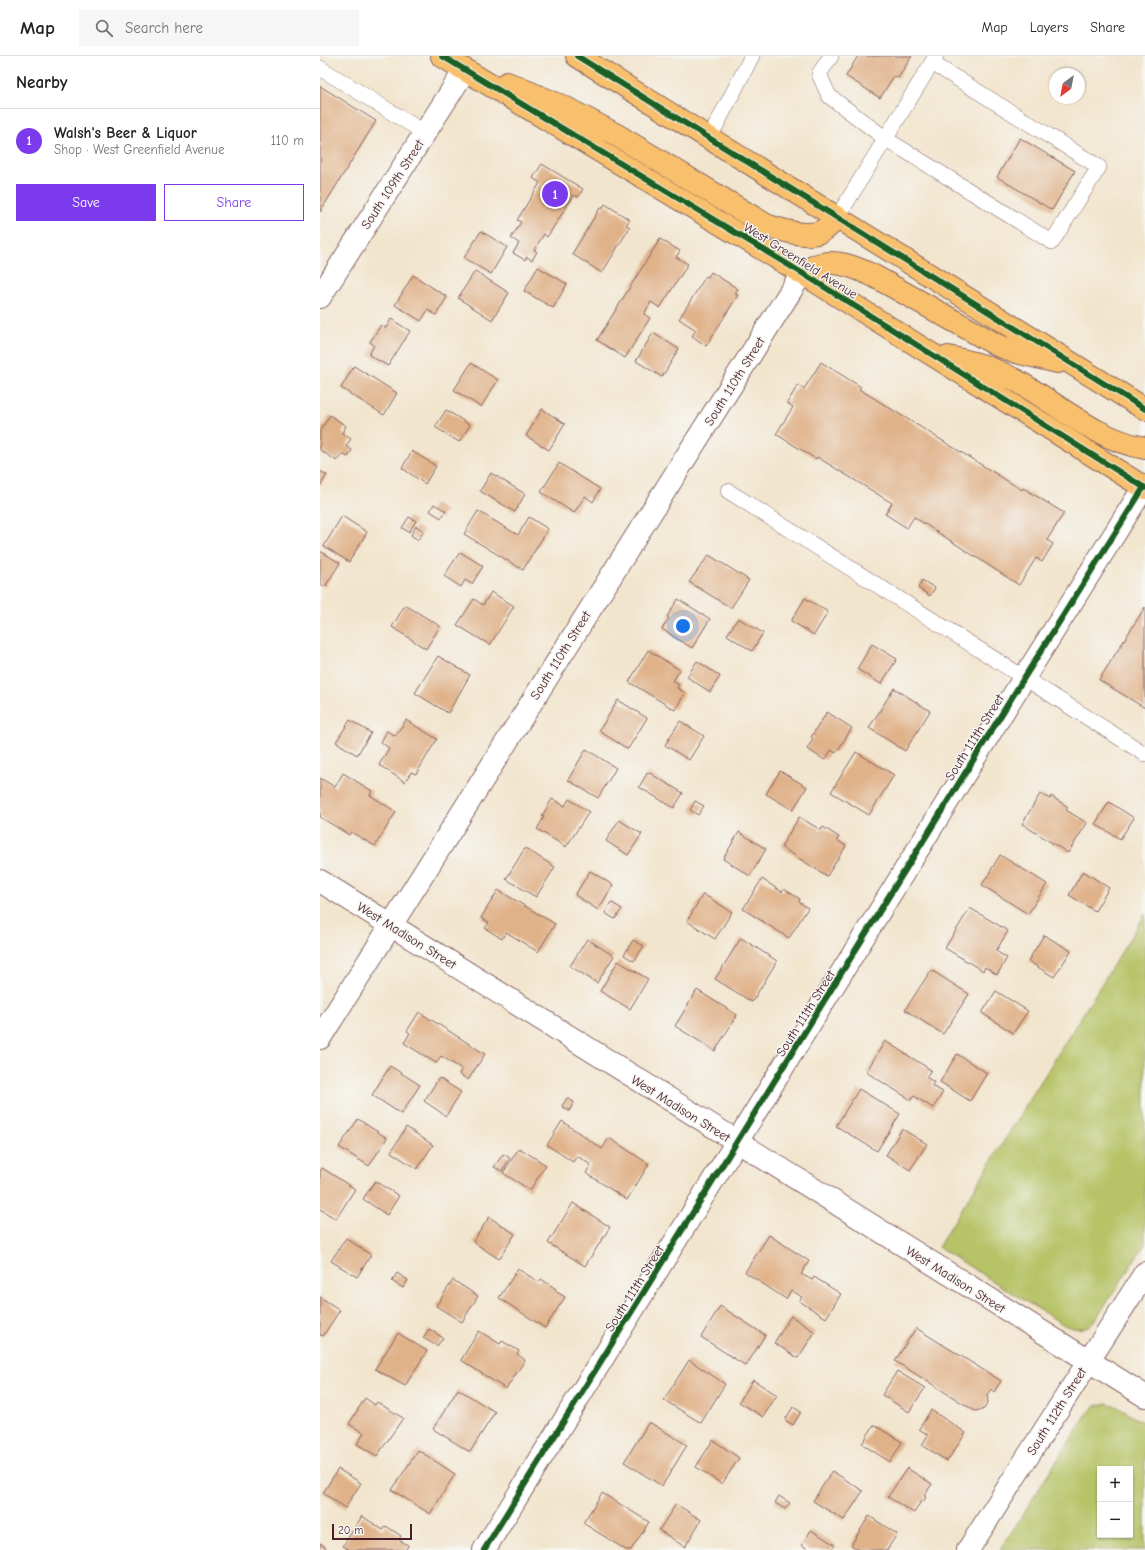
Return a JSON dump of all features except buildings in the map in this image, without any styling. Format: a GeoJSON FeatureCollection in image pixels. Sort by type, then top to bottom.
{"type":"FeatureCollection","features":[{"type":"Feature","properties":{"kind":"main road","name":"West Greenfield Avenue"},"geometry":{"type":"LineString","coordinates":[[442,56],[802,273],[1144,488]]}},
{"type":"Feature","properties":{"kind":"main road"},"geometry":{"type":"LineString","coordinates":[[577,56],[1145,409]]}},
{"type":"Feature","properties":{"kind":"main road"},"geometry":{"type":"LineString","coordinates":[[465,70],[513,85],[566,108],[615,134],[766,224],[789,233],[804,233],[822,231],[837,218]]}},
{"type":"Feature","properties":{"kind":"main road"},"geometry":{"type":"LineString","coordinates":[[802,273],[822,264],[838,264],[858,269],[874,276],[997,345],[1016,352],[1074,365]]}},
{"type":"Feature","properties":{"kind":"main road"},"geometry":{"type":"LineString","coordinates":[[927,351],[992,369],[1105,435],[1126,445],[1145,448]]}},
{"type":"Feature","properties":{"kind":"street","name":"South 109th Street"},"geometry":{"type":"LineString","coordinates":[[320,297],[465,70]]}},
{"type":"Feature","properties":{"kind":"street","name":"South 110th Street"},"geometry":{"type":"LineString","coordinates":[[320,1038],[802,273]]}},
{"type":"Feature","properties":{"kind":"street","name":"South 111th Street"},"geometry":{"type":"LineString","coordinates":[[484,1550],[738,1143],[1024,678],[1144,488]]}},
{"type":"Feature","properties":{"kind":"street","name":"West Madison Street"},"geometry":{"type":"LineString","coordinates":[[320,881],[1145,1396]]}},
{"type":"Feature","properties":{"kind":"street","name":"South 112th Street"},"geometry":{"type":"LineString","coordinates":[[968,1550],[1145,1274]]}},
{"type":"Feature","properties":{"kind":"lane"},"geometry":{"type":"LineString","coordinates":[[832,56],[819,74],[829,96],[886,139],[1052,242],[1099,167],[934,59],[886,139],[837,218]]}},
{"type":"Feature","properties":{"kind":"lane"},"geometry":{"type":"LineString","coordinates":[[709,139],[746,58]]}},
{"type":"Feature","properties":{"kind":"lane"},"geometry":{"type":"LineString","coordinates":[[320,68],[425,132]]}},
{"type":"Feature","properties":{"kind":"lane"},"geometry":{"type":"LineString","coordinates":[[728,491],[1145,754]]}},
{"type":"Feature","properties":{"kind":"green space"},"geometry":{"type":"Polygon","coordinates":[[[1145,914],[1145,1244],[1094,1322],[1087,1327],[1072,1328],[1064,1325],[938,1247],[1145,914]]]}},
{"type":"Feature","properties":{"kind":"green space"},"geometry":{"type":"Polygon","coordinates":[[[1107,1403],[1116,1406],[1145,1424],[1145,1550],[1000,1550],[1086,1415],[1095,1406],[1107,1403]]]}},
{"type":"Feature","properties":{"kind":"cycle path"},"geometry":{"type":"LineString","coordinates":[[442,56],[802,273],[1145,488]]}},
{"type":"Feature","properties":{"kind":"cycle path"},"geometry":{"type":"LineString","coordinates":[[577,56],[1145,409]]}},
{"type":"Feature","properties":{"kind":"cycle path"},"geometry":{"type":"LineString","coordinates":[[484,1550],[1144,487]]}},
{"type":"Feature","properties":{"kind":"place","name":"Walsh's Beer & Liquor"},"geometry":{"type":"Point","coordinates":[555,194]}}]}
